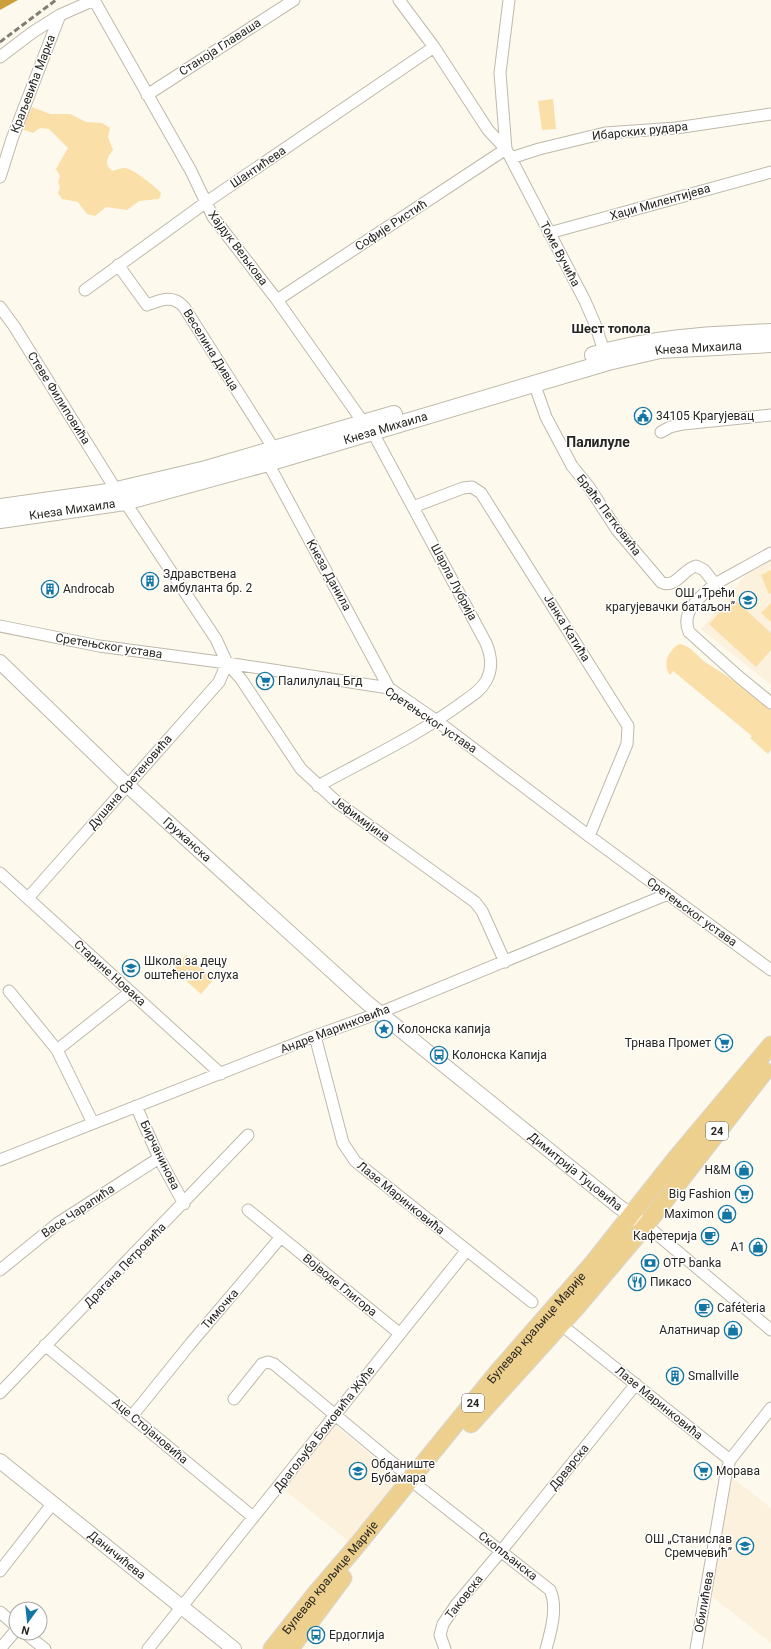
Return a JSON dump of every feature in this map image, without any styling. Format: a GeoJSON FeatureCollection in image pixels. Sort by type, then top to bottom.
{"type":"FeatureCollection","features":[{"type":"Feature","properties":{"kind":"main road","name":"Кнеза Михаила"},"geometry":{"type":"LineString","coordinates":[[368,427],[480,401],[606,357],[628,345],[674,338],[771,332]]}},
{"type":"Feature","properties":{"kind":"main road","name":"Кнеза Михаила"},"geometry":{"type":"LineString","coordinates":[[0,520],[120,496],[206,469],[271,456],[368,427],[481,390],[606,357],[660,350],[771,344]]}},
{"type":"Feature","properties":{"kind":"main road","name":"Кнеза Михаила"},"geometry":{"type":"LineString","coordinates":[[0,507],[120,496]]}},
{"type":"Feature","properties":{"kind":"main road","name":"Булевар краљице Марије"},"geometry":{"type":"LineString","coordinates":[[272,1649],[316,1592],[354,1549],[496,1374],[588,1269],[677,1158],[771,1045]]}},
{"type":"Feature","properties":{"kind":"main road","name":"Булевар краљице Марије"},"geometry":{"type":"LineString","coordinates":[[290,1649],[331,1592],[418,1486],[486,1406],[575,1309],[646,1225],[771,1063]]}},
{"type":"Feature","properties":{"kind":"street"},"geometry":{"type":"LineString","coordinates":[[0,57],[33,32],[60,15],[94,0]]}},
{"type":"Feature","properties":{"kind":"street","name":"Хајдук Вељкова"},"geometry":{"type":"LineString","coordinates":[[94,0],[191,171],[213,217],[277,300],[368,427]]}},
{"type":"Feature","properties":{"kind":"street","name":"Станоја Главаша"},"geometry":{"type":"LineString","coordinates":[[147,95],[294,0]]}},
{"type":"Feature","properties":{"kind":"street","name":"Томе Вучића"},"geometry":{"type":"LineString","coordinates":[[399,0],[434,48],[488,130],[508,154],[585,301],[606,357]]}},
{"type":"Feature","properties":{"kind":"street","name":"Томе Вучића"},"geometry":{"type":"LineString","coordinates":[[508,154],[503,122],[500,73],[509,0]]}},
{"type":"Feature","properties":{"kind":"street","name":"Краљевића Марка"},"geometry":{"type":"LineString","coordinates":[[0,177],[12,139],[60,15]]}},
{"type":"Feature","properties":{"kind":"street","name":"Шантићева"},"geometry":{"type":"LineString","coordinates":[[85,290],[205,203],[434,48]]}},
{"type":"Feature","properties":{"kind":"street","name":"Ибарских рудара"},"geometry":{"type":"LineString","coordinates":[[508,154],[539,149],[605,133],[676,128],[771,114]]}},
{"type":"Feature","properties":{"kind":"street"},"geometry":{"type":"LineString","coordinates":[[488,130],[497,130],[503,122]]}},
{"type":"Feature","properties":{"kind":"street","name":"Софије Ристић"},"geometry":{"type":"LineString","coordinates":[[277,300],[508,154]]}},
{"type":"Feature","properties":{"kind":"street","name":"Хаџи Милентијева"},"geometry":{"type":"LineString","coordinates":[[549,234],[771,172]]}},
{"type":"Feature","properties":{"kind":"street","name":"Веселина Дивца"},"geometry":{"type":"LineString","coordinates":[[118,265],[147,305],[164,299],[171,299],[184,307],[271,456]]}},
{"type":"Feature","properties":{"kind":"street","name":"Стеве Филиповића"},"geometry":{"type":"LineString","coordinates":[[0,307],[14,326],[120,496],[216,639],[227,663]]}},
{"type":"Feature","properties":{"kind":"street","name":"Браће Петковића"},"geometry":{"type":"LineString","coordinates":[[534,383],[546,417],[572,466],[589,487],[617,530],[661,582],[667,584],[674,582],[687,570],[696,566],[704,570],[714,584]]}},
{"type":"Feature","properties":{"kind":"street"},"geometry":{"type":"LineString","coordinates":[[661,432],[670,427],[683,424],[771,415]]}},
{"type":"Feature","properties":{"kind":"street","name":"Шарла Лубрија"},"geometry":{"type":"LineString","coordinates":[[318,786],[437,721],[483,686],[490,669],[490,653],[486,643],[368,427]]}},
{"type":"Feature","properties":{"kind":"street","name":"Кнеза Данила"},"geometry":{"type":"LineString","coordinates":[[271,456],[389,688]]}},
{"type":"Feature","properties":{"kind":"street","name":"Јанка Катића"},"geometry":{"type":"LineString","coordinates":[[413,507],[463,488],[472,487],[481,493],[628,726],[627,744],[589,836]]}},
{"type":"Feature","properties":{"kind":"street"},"geometry":{"type":"LineString","coordinates":[[771,553],[714,584],[695,602],[691,608],[687,620],[689,632],[727,667],[771,703]]}},
{"type":"Feature","properties":{"kind":"street","name":"Сретењског устава"},"geometry":{"type":"LineString","coordinates":[[0,626],[98,646],[227,663],[389,688],[437,721],[589,836],[771,970]]}},
{"type":"Feature","properties":{"kind":"street","name":"Гружанска"},"geometry":{"type":"LineString","coordinates":[[0,662],[127,785],[379,1013]]}},
{"type":"Feature","properties":{"kind":"street","name":"Душана Сретеновића"},"geometry":{"type":"LineString","coordinates":[[28,898],[219,682],[227,663]]}},
{"type":"Feature","properties":{"kind":"street","name":"Јефимијина"},"geometry":{"type":"LineString","coordinates":[[227,663],[241,680],[296,763],[318,786],[338,803],[476,902],[482,910],[505,962]]}},
{"type":"Feature","properties":{"kind":"street","name":"Старине Новака"},"geometry":{"type":"LineString","coordinates":[[0,873],[221,1074]]}},
{"type":"Feature","properties":{"kind":"street","name":"Андре Маринковића"},"geometry":{"type":"LineString","coordinates":[[0,1160],[315,1036],[379,1013],[668,894]]}},
{"type":"Feature","properties":{"kind":"street"},"geometry":{"type":"LineString","coordinates":[[9,990],[56,1050],[93,1123]]}},
{"type":"Feature","properties":{"kind":"street"},"geometry":{"type":"LineString","coordinates":[[56,1050],[130,992]]}},
{"type":"Feature","properties":{"kind":"street","name":"Димитрија Туцовића"},"geometry":{"type":"LineString","coordinates":[[379,1013],[631,1216],[646,1225],[771,1330]]}},
{"type":"Feature","properties":{"kind":"street","name":"Лазе Маринковића"},"geometry":{"type":"LineString","coordinates":[[315,1036],[343,1143],[355,1161],[532,1302]]}},
{"type":"Feature","properties":{"kind":"street","name":"Бирчанинова"},"geometry":{"type":"LineString","coordinates":[[136,1106],[159,1158],[184,1204]]}},
{"type":"Feature","properties":{"kind":"street","name":"Драгана Петровића"},"geometry":{"type":"LineString","coordinates":[[0,1393],[45,1345],[184,1204],[248,1135]]}},
{"type":"Feature","properties":{"kind":"street","name":"Васе Чарапића"},"geometry":{"type":"LineString","coordinates":[[0,1270],[58,1223],[159,1158]]}},
{"type":"Feature","properties":{"kind":"street"},"geometry":{"type":"LineString","coordinates":[[248,1210],[282,1238]]}},
{"type":"Feature","properties":{"kind":"street","name":"Војводе Глигора"},"geometry":{"type":"LineString","coordinates":[[282,1238],[400,1333]]}},
{"type":"Feature","properties":{"kind":"street","name":"Тимочка"},"geometry":{"type":"LineString","coordinates":[[132,1416],[191,1343],[282,1238]]}},
{"type":"Feature","properties":{"kind":"street","name":"Драгољуба Божовића Жуће"},"geometry":{"type":"LineString","coordinates":[[148,1649],[180,1606],[336,1416],[467,1250]]}},
{"type":"Feature","properties":{"kind":"street","name":"Лазе Маринковића"},"geometry":{"type":"LineString","coordinates":[[569,1332],[730,1460]]}},
{"type":"Feature","properties":{"kind":"street","name":"Аце Стојановића"},"geometry":{"type":"LineString","coordinates":[[45,1345],[253,1517]]}},
{"type":"Feature","properties":{"kind":"street"},"geometry":{"type":"LineString","coordinates":[[234,1400],[262,1364],[268,1362],[274,1364],[400,1469]]}},
{"type":"Feature","properties":{"kind":"street","name":"Дрварска"},"geometry":{"type":"LineString","coordinates":[[502,1550],[636,1384]]}},
{"type":"Feature","properties":{"kind":"street"},"geometry":{"type":"LineString","coordinates":[[730,1460],[771,1408]]}},
{"type":"Feature","properties":{"kind":"street","name":"Даничићева"},"geometry":{"type":"LineString","coordinates":[[0,1460],[234,1649]]}},
{"type":"Feature","properties":{"kind":"street","name":"Обилићева"},"geometry":{"type":"LineString","coordinates":[[696,1649],[726,1474],[730,1460]]}},
{"type":"Feature","properties":{"kind":"street","name":"Скопљанска"},"geometry":{"type":"LineString","coordinates":[[418,1486],[502,1550],[550,1590],[553,1600],[553,1613],[551,1630],[546,1649]]}},
{"type":"Feature","properties":{"kind":"street"},"geometry":{"type":"LineString","coordinates":[[0,1571],[53,1503]]}},
{"type":"Feature","properties":{"kind":"street","name":"Таковска"},"geometry":{"type":"LineString","coordinates":[[445,1649],[440,1635],[443,1624],[456,1605],[502,1550]]}},
{"type":"Feature","properties":{"kind":"street"},"geometry":{"type":"LineString","coordinates":[[0,1612],[8,1619]]}},
{"type":"Feature","properties":{"kind":"street"},"geometry":{"type":"LineString","coordinates":[[0,1649],[8,1640]]}},
{"type":"Feature","properties":{"kind":"street"},"geometry":{"type":"LineString","coordinates":[[35,1641],[45,1649]]}},
{"type":"Feature","properties":{"kind":"shaded area"},"geometry":{"type":"Polygon","coordinates":[[[0,0],[18,0],[0,10],[0,0]]]}},
{"type":"Feature","properties":{"kind":"shaded area"},"geometry":{"type":"Polygon","coordinates":[[[553,99],[556,129],[542,130],[538,101],[553,99]]]}},
{"type":"Feature","properties":{"kind":"shaded area"},"geometry":{"type":"Polygon","coordinates":[[[32,107],[50,114],[70,114],[86,122],[102,123],[110,128],[108,137],[113,150],[109,155],[107,164],[110,169],[113,171],[125,168],[129,169],[149,182],[161,193],[159,199],[139,201],[127,210],[106,207],[95,216],[87,214],[78,202],[62,199],[58,193],[60,187],[58,182],[60,176],[56,169],[68,148],[49,129],[40,128],[33,133],[24,130],[22,127],[32,107]]]}},
{"type":"Feature","properties":{"kind":"shaded area","name":"ОШ „Трећи крагујевачки батаљон”"},"geometry":{"type":"Polygon","coordinates":[[[771,561],[771,685],[701,629],[749,571],[771,561]]]}},
{"type":"Feature","properties":{"kind":"shaded area"},"geometry":{"type":"Polygon","coordinates":[[[771,570],[771,593],[769,594],[761,575],[771,570]]]}},
{"type":"Feature","properties":{"kind":"shaded area"},"geometry":{"type":"Polygon","coordinates":[[[733,598],[771,633],[771,650],[756,667],[709,624],[733,598]]]}},
{"type":"Feature","properties":{"kind":"shaded area"},"geometry":{"type":"Polygon","coordinates":[[[771,603],[771,622],[761,613],[771,603]]]}},
{"type":"Feature","properties":{"kind":"shaded area"},"geometry":{"type":"Polygon","coordinates":[[[679,644],[691,649],[704,661],[741,686],[771,710],[771,750],[768,754],[750,738],[752,736],[673,671],[670,675],[666,666],[667,658],[672,650],[679,644]]]}},
{"type":"Feature","properties":{"kind":"shaded area"},"geometry":{"type":"Polygon","coordinates":[[[186,955],[214,979],[201,994],[173,969],[186,955]]]}},
{"type":"Feature","properties":{"kind":"shaded area"},"geometry":{"type":"Polygon","coordinates":[[[335,1425],[404,1483],[353,1545],[283,1489],[335,1425]]]}},
{"type":"Feature","properties":{"kind":"shaded area","name":"ОШ „Станислав Сремчевић”"},"geometry":{"type":"Polygon","coordinates":[[[733,1478],[771,1508],[771,1643],[710,1595],[729,1483],[733,1478]]]}},
{"type":"Feature","properties":{"kind":"railway"},"geometry":{"type":"LineString","coordinates":[[0,42],[56,0]]}},
{"type":"Feature","properties":{"kind":"place","name":"34105 Крагујевац"},"geometry":{"type":"Point","coordinates":[643,416]}},
{"type":"Feature","properties":{"kind":"place","name":"Здравствена амбуланта бр. 2"},"geometry":{"type":"Point","coordinates":[150,581]}},
{"type":"Feature","properties":{"kind":"place","name":"Androcab"},"geometry":{"type":"Point","coordinates":[50,589]}},
{"type":"Feature","properties":{"kind":"place","name":"ОШ „Трећи крагујевачки батаљон”"},"geometry":{"type":"Point","coordinates":[748,600]}},
{"type":"Feature","properties":{"kind":"place","name":"Палилулац Бгд"},"geometry":{"type":"Point","coordinates":[265,681]}},
{"type":"Feature","properties":{"kind":"place","name":"Школа за децу оштећеног слуха"},"geometry":{"type":"Point","coordinates":[131,968]}},
{"type":"Feature","properties":{"kind":"place","name":"Колонска капија"},"geometry":{"type":"Point","coordinates":[384,1029]}},
{"type":"Feature","properties":{"kind":"place","name":"Трнава Промет"},"geometry":{"type":"Point","coordinates":[724,1043]}},
{"type":"Feature","properties":{"kind":"place","name":"Колонска Капија"},"geometry":{"type":"Point","coordinates":[439,1055]}},
{"type":"Feature","properties":{"kind":"place","name":"H&M"},"geometry":{"type":"Point","coordinates":[744,1170]}},
{"type":"Feature","properties":{"kind":"place","name":"Big Fashion"},"geometry":{"type":"Point","coordinates":[744,1194]}},
{"type":"Feature","properties":{"kind":"place","name":"Maximon"},"geometry":{"type":"Point","coordinates":[727,1214]}},
{"type":"Feature","properties":{"kind":"place","name":"Кафетерија"},"geometry":{"type":"Point","coordinates":[710,1236]}},
{"type":"Feature","properties":{"kind":"place","name":"A1"},"geometry":{"type":"Point","coordinates":[758,1247]}},
{"type":"Feature","properties":{"kind":"place","name":"OTP banka"},"geometry":{"type":"Point","coordinates":[650,1263]}},
{"type":"Feature","properties":{"kind":"place","name":"Пикасо"},"geometry":{"type":"Point","coordinates":[637,1282]}},
{"type":"Feature","properties":{"kind":"place","name":"Caféteria"},"geometry":{"type":"Point","coordinates":[704,1308]}},
{"type":"Feature","properties":{"kind":"place","name":"Алатничар"},"geometry":{"type":"Point","coordinates":[733,1330]}},
{"type":"Feature","properties":{"kind":"place","name":"Smallville"},"geometry":{"type":"Point","coordinates":[675,1376]}},
{"type":"Feature","properties":{"kind":"place","name":"Обданиште Бубамара"},"geometry":{"type":"Point","coordinates":[358,1471]}},
{"type":"Feature","properties":{"kind":"place","name":"Морава"},"geometry":{"type":"Point","coordinates":[703,1471]}},
{"type":"Feature","properties":{"kind":"place","name":"ОШ „Станислав Сремчевић”"},"geometry":{"type":"Point","coordinates":[745,1546]}},
{"type":"Feature","properties":{"kind":"place","name":"Ердоглија"},"geometry":{"type":"Point","coordinates":[316,1635]}},
{"type":"Feature","properties":{"kind":"district","name":"Шест топола"},"geometry":{"type":"Point","coordinates":[611,328]}},
{"type":"Feature","properties":{"kind":"district","name":"Палилуле"},"geometry":{"type":"Point","coordinates":[598,442]}}]}
